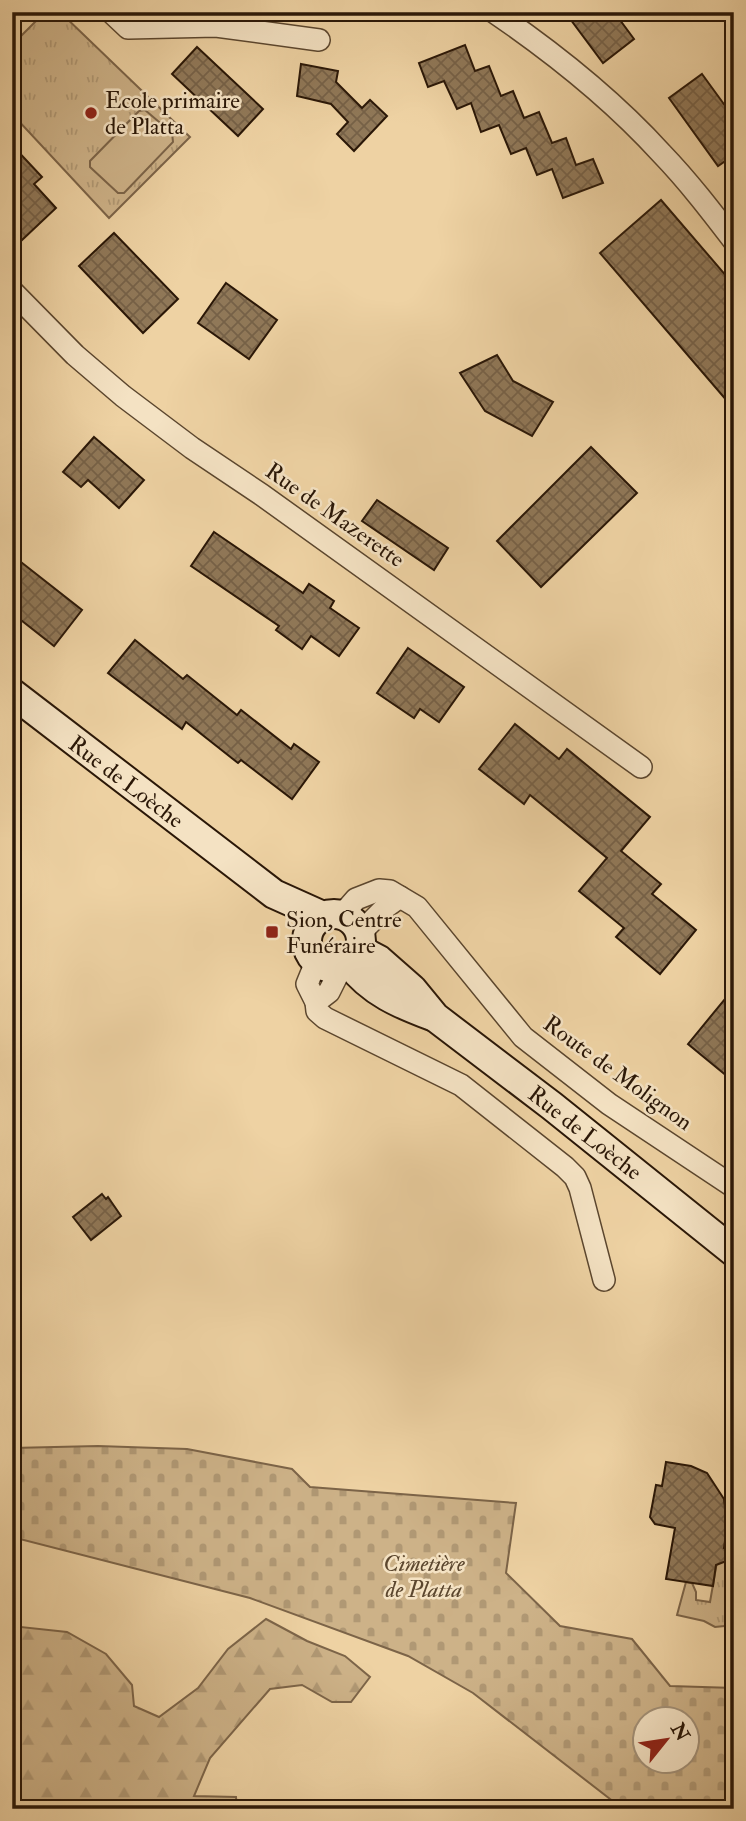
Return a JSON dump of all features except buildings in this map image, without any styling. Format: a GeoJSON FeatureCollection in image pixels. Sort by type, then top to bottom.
{"type":"FeatureCollection","features":[{"type":"Feature","properties":{"kind":"street"},"geometry":{"type":"LineString","coordinates":[[111,12],[128,28],[216,26],[319,40]]}},
{"type":"Feature","properties":{"kind":"street"},"geometry":{"type":"LineString","coordinates":[[494,12],[572,71],[633,125],[686,180],[734,241]]}},
{"type":"Feature","properties":{"kind":"street","name":"Rue de Mazerette"},"geometry":{"type":"LineString","coordinates":[[12,291],[75,355],[123,396],[192,448],[306,526],[641,766]]}},
{"type":"Feature","properties":{"kind":"street","name":"Rue de Loèche"},"geometry":{"type":"LineString","coordinates":[[12,693],[337,943],[379,960],[407,984],[435,1017],[734,1252]]}},
{"type":"Feature","properties":{"kind":"street","name":"Route de Molignon"},"geometry":{"type":"LineString","coordinates":[[337,943],[400,897],[417,907],[523,1037],[609,1104],[734,1187]]}},
{"type":"Feature","properties":{"kind":"street"},"geometry":{"type":"LineString","coordinates":[[337,943],[307,984],[316,1002],[317,1011],[326,1018],[461,1085],[565,1167],[575,1177],[580,1188],[604,1280]]}},
{"type":"Feature","properties":{"kind":"green space","name":"Ecole primaire de Platta"},"geometry":{"type":"Polygon","coordinates":[[[45,12],[60,12],[190,137],[109,218],[14,116],[20,109],[12,101],[12,45],[45,12]]]}},
{"type":"Feature","properties":{"kind":"green space"},"geometry":{"type":"Polygon","coordinates":[[[145,110],[172,133],[173,142],[124,193],[118,193],[90,167],[90,161],[139,111],[145,110]]]}},
{"type":"Feature","properties":{"kind":"green space","name":"Cimetière de Platta"},"geometry":{"type":"Polygon","coordinates":[[[98,1446],[187,1449],[292,1469],[310,1487],[516,1503],[506,1573],[560,1626],[632,1639],[670,1686],[734,1688],[734,1809],[623,1809],[473,1693],[408,1656],[250,1598],[12,1537],[12,1448],[98,1446]]]}},
{"type":"Feature","properties":{"kind":"green space"},"geometry":{"type":"Polygon","coordinates":[[[718,1556],[734,1558],[734,1625],[715,1627],[704,1621],[677,1615],[686,1582],[692,1583],[696,1600],[710,1602],[718,1556]]]}},
{"type":"Feature","properties":{"kind":"green space"},"geometry":{"type":"Polygon","coordinates":[[[266,1619],[307,1641],[345,1656],[370,1677],[351,1702],[332,1702],[302,1685],[270,1689],[210,1758],[194,1796],[236,1797],[237,1809],[12,1809],[12,1626],[67,1632],[106,1654],[132,1685],[134,1706],[159,1717],[198,1688],[228,1649],[266,1619]]]}},
{"type":"Feature","properties":{"kind":"place","name":"Ecole primaire de Platta"},"geometry":{"type":"Point","coordinates":[91,113]}},
{"type":"Feature","properties":{"kind":"place","name":"Sion, Centre Funéraire"},"geometry":{"type":"Point","coordinates":[272,932]}}]}
